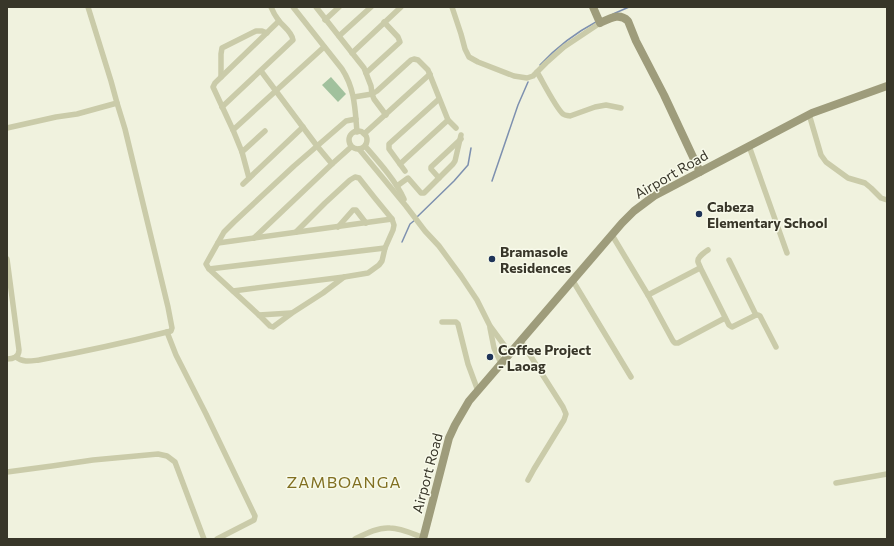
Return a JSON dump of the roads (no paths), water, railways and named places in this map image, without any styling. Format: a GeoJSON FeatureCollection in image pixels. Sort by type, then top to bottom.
{"type":"FeatureCollection","features":[{"type":"Feature","properties":{"kind":"main road"},"geometry":{"type":"LineString","coordinates":[[593,7],[600,23],[616,16],[626,18],[628,21],[636,41],[664,95],[700,172]]}},
{"type":"Feature","properties":{"kind":"main road","name":"Airport Road"},"geometry":{"type":"LineString","coordinates":[[423,538],[449,438],[469,401],[634,211],[654,196],[810,114],[887,86]]}},
{"type":"Feature","properties":{"kind":"street"},"geometry":{"type":"LineString","coordinates":[[7,359],[16,357],[29,361],[39,360],[133,341],[171,331],[172,328],[124,129],[88,7]]}},
{"type":"Feature","properties":{"kind":"street"},"geometry":{"type":"LineString","coordinates":[[222,107],[293,40],[290,33],[273,13],[271,7]]}},
{"type":"Feature","properties":{"kind":"street"},"geometry":{"type":"LineString","coordinates":[[293,7],[347,77],[354,97],[358,132]]}},
{"type":"Feature","properties":{"kind":"street"},"geometry":{"type":"LineString","coordinates":[[316,7],[364,68],[376,103],[386,115]]}},
{"type":"Feature","properties":{"kind":"street"},"geometry":{"type":"LineString","coordinates":[[325,20],[339,7]]}},
{"type":"Feature","properties":{"kind":"street"},"geometry":{"type":"LineString","coordinates":[[339,36],[370,7]]}},
{"type":"Feature","properties":{"kind":"street"},"geometry":{"type":"LineString","coordinates":[[352,53],[401,7]]}},
{"type":"Feature","properties":{"kind":"street"},"geometry":{"type":"LineString","coordinates":[[452,7],[465,49],[469,57],[478,62],[523,78],[530,78],[564,47],[600,23]]}},
{"type":"Feature","properties":{"kind":"street"},"geometry":{"type":"LineString","coordinates":[[249,178],[234,130],[213,87],[279,21]]}},
{"type":"Feature","properties":{"kind":"street"},"geometry":{"type":"LineString","coordinates":[[366,73],[400,42],[398,37],[384,22]]}},
{"type":"Feature","properties":{"kind":"street"},"geometry":{"type":"LineString","coordinates":[[221,78],[222,48],[256,31],[267,33]]}},
{"type":"Feature","properties":{"kind":"street"},"geometry":{"type":"LineString","coordinates":[[234,130],[324,47]]}},
{"type":"Feature","properties":{"kind":"street"},"geometry":{"type":"LineString","coordinates":[[354,97],[372,94],[411,60],[418,60],[430,74],[448,120],[456,128]]}},
{"type":"Feature","properties":{"kind":"street"},"geometry":{"type":"LineString","coordinates":[[261,71],[332,164]]}},
{"type":"Feature","properties":{"kind":"street"},"geometry":{"type":"LineString","coordinates":[[537,72],[558,106],[566,115],[570,116],[595,107],[606,105],[621,108]]}},
{"type":"Feature","properties":{"kind":"street"},"geometry":{"type":"LineString","coordinates":[[364,134],[430,74]]}},
{"type":"Feature","properties":{"kind":"street"},"geometry":{"type":"LineString","coordinates":[[405,171],[389,149],[389,144],[439,99]]}},
{"type":"Feature","properties":{"kind":"street"},"geometry":{"type":"LineString","coordinates":[[7,128],[76,114],[117,103]]}},
{"type":"Feature","properties":{"kind":"street"},"geometry":{"type":"LineString","coordinates":[[810,114],[821,155],[826,162],[848,178],[865,184],[882,198],[887,200]]}},
{"type":"Feature","properties":{"kind":"street"},"geometry":{"type":"LineString","coordinates":[[344,277],[273,327],[270,326],[209,269],[206,264],[224,232],[234,222],[346,121],[356,119]]}},
{"type":"Feature","properties":{"kind":"street"},"geometry":{"type":"LineString","coordinates":[[400,164],[448,120]]}},
{"type":"Feature","properties":{"kind":"street"},"geometry":{"type":"LineString","coordinates":[[243,184],[303,127]]}},
{"type":"Feature","properties":{"kind":"street"},"geometry":{"type":"LineString","coordinates":[[242,152],[265,131]]}},
{"type":"Feature","properties":{"kind":"street"},"geometry":{"type":"LineString","coordinates":[[358,132],[364,134],[367,141],[362,148],[355,149],[352,147],[349,142],[353,133],[358,132]]}},
{"type":"Feature","properties":{"kind":"street"},"geometry":{"type":"LineString","coordinates":[[397,186],[408,178],[422,193],[439,178],[455,161],[461,137],[431,167],[439,178]]}},
{"type":"Feature","properties":{"kind":"street"},"geometry":{"type":"LineString","coordinates":[[749,146],[787,253]]}},
{"type":"Feature","properties":{"kind":"street"},"geometry":{"type":"LineString","coordinates":[[254,238],[352,147]]}},
{"type":"Feature","properties":{"kind":"street"},"geometry":{"type":"LineString","coordinates":[[362,148],[397,186],[404,198],[406,206]]}},
{"type":"Feature","properties":{"kind":"street"},"geometry":{"type":"LineString","coordinates":[[379,168],[424,231],[439,246],[466,282],[490,326],[510,353]]}},
{"type":"Feature","properties":{"kind":"street"},"geometry":{"type":"LineString","coordinates":[[233,291],[368,273],[374,270],[382,261],[385,248],[394,227],[392,220],[359,178],[355,177],[325,203],[296,232]]}},
{"type":"Feature","properties":{"kind":"street"},"geometry":{"type":"LineString","coordinates":[[338,227],[353,210],[356,210],[366,223]]}},
{"type":"Feature","properties":{"kind":"street"},"geometry":{"type":"LineString","coordinates":[[218,242],[392,220]]}},
{"type":"Feature","properties":{"kind":"street"},"geometry":{"type":"LineString","coordinates":[[612,235],[675,343],[677,344],[725,318]]}},
{"type":"Feature","properties":{"kind":"street"},"geometry":{"type":"LineString","coordinates":[[209,269],[385,248]]}},
{"type":"Feature","properties":{"kind":"street"},"geometry":{"type":"LineString","coordinates":[[708,250],[698,259],[700,267],[729,325],[732,327],[756,315]]}},
{"type":"Feature","properties":{"kind":"street"},"geometry":{"type":"LineString","coordinates":[[7,259],[19,350],[19,354],[16,357]]}},
{"type":"Feature","properties":{"kind":"street"},"geometry":{"type":"LineString","coordinates":[[729,260],[756,315],[760,316],[776,347]]}},
{"type":"Feature","properties":{"kind":"street"},"geometry":{"type":"LineString","coordinates":[[648,295],[699,269],[700,267]]}},
{"type":"Feature","properties":{"kind":"street"},"geometry":{"type":"LineString","coordinates":[[573,281],[631,377]]}},
{"type":"Feature","properties":{"kind":"street"},"geometry":{"type":"LineString","coordinates":[[259,315],[292,313]]}},
{"type":"Feature","properties":{"kind":"street"},"geometry":{"type":"LineString","coordinates":[[442,322],[456,322],[458,324],[468,364],[478,391]]}},
{"type":"Feature","properties":{"kind":"street"},"geometry":{"type":"LineString","coordinates":[[490,326],[494,348],[501,363]]}},
{"type":"Feature","properties":{"kind":"street"},"geometry":{"type":"LineString","coordinates":[[167,332],[176,355],[206,414],[255,518],[254,520],[217,539]]}},
{"type":"Feature","properties":{"kind":"street"},"geometry":{"type":"LineString","coordinates":[[521,341],[563,407],[566,415],[528,480]]}},
{"type":"Feature","properties":{"kind":"street"},"geometry":{"type":"LineString","coordinates":[[7,472],[107,458],[158,454],[164,455],[175,462],[204,539]]}},
{"type":"Feature","properties":{"kind":"street"},"geometry":{"type":"LineString","coordinates":[[836,483],[887,474]]}},
{"type":"Feature","properties":{"kind":"street"},"geometry":{"type":"LineString","coordinates":[[355,539],[366,533],[379,529],[391,528],[408,532],[423,538]]}},
{"type":"Feature","properties":{"kind":"waterway"},"geometry":{"type":"LineString","coordinates":[[613,14],[629,7]]}},
{"type":"Feature","properties":{"kind":"waterway"},"geometry":{"type":"LineString","coordinates":[[540,65],[566,41],[596,22]]}},
{"type":"Feature","properties":{"kind":"waterway"},"geometry":{"type":"LineString","coordinates":[[492,181],[518,105],[528,82]]}},
{"type":"Feature","properties":{"kind":"waterway"},"geometry":{"type":"LineString","coordinates":[[417,217],[454,181],[468,165],[471,148]]}},
{"type":"Feature","properties":{"kind":"waterway"},"geometry":{"type":"LineString","coordinates":[[402,242],[410,224],[415,220]]}},
{"type":"Feature","properties":{"kind":"place","name":"Cabeza Elementary School"},"geometry":{"type":"Point","coordinates":[699,214]}},
{"type":"Feature","properties":{"kind":"place","name":"Bramasole Residences"},"geometry":{"type":"Point","coordinates":[492,259]}},
{"type":"Feature","properties":{"kind":"place","name":"Coffee Project - Laoag"},"geometry":{"type":"Point","coordinates":[490,357]}},
{"type":"Feature","properties":{"kind":"district","name":"ZAMBOANGA"},"geometry":{"type":"Point","coordinates":[344,481]}}]}
